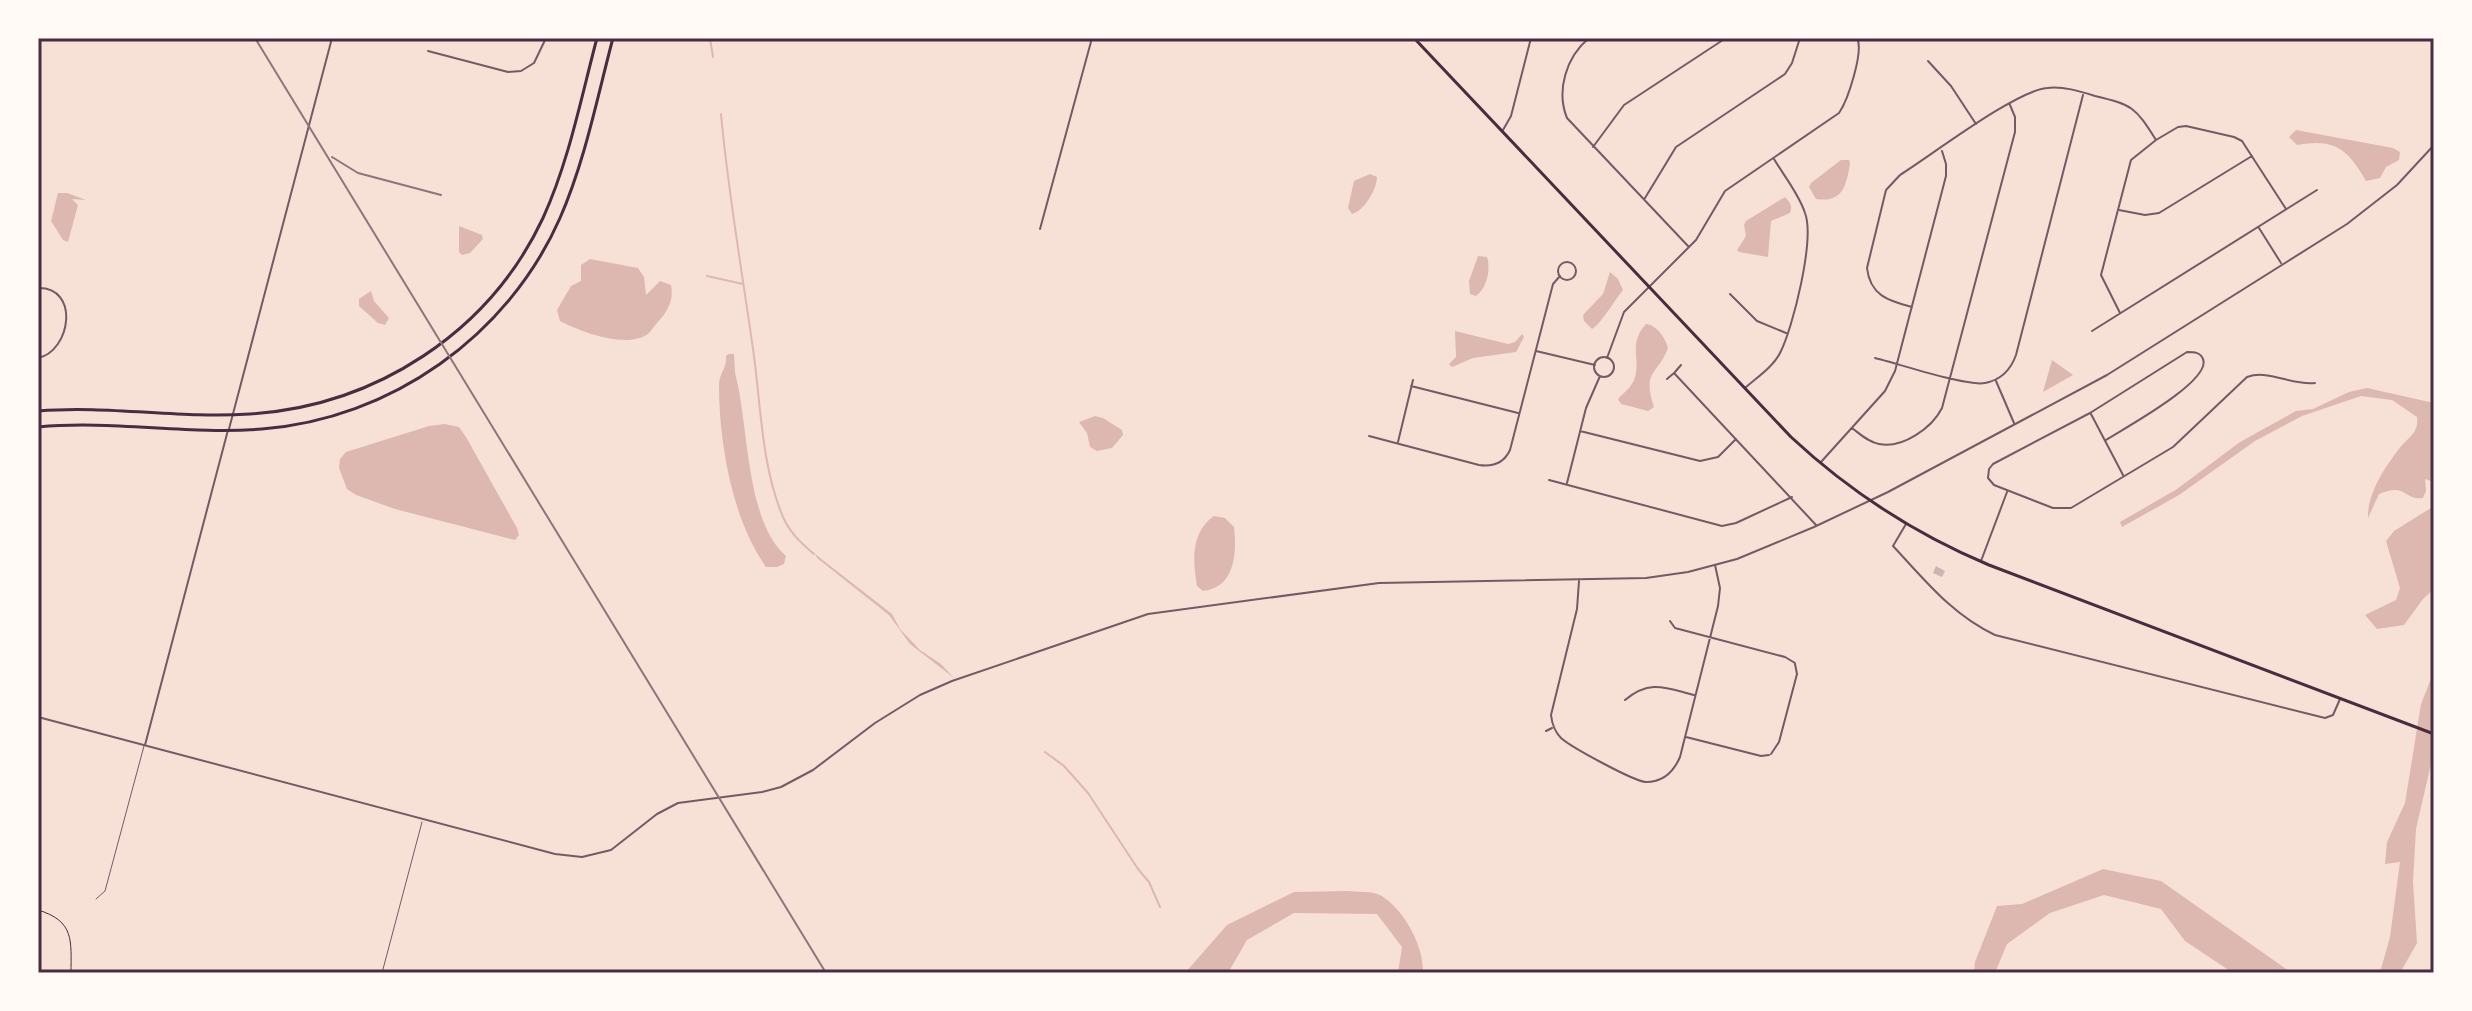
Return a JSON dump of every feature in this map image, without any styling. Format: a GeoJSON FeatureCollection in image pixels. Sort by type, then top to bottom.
{"type":"FeatureCollection","features":[{"type":"Feature","properties":{"kind":"main road"},"geometry":{"type":"LineString","coordinates":[[38,411],[103,409],[232,415],[283,411],[335,399],[383,380],[429,353],[475,315],[504,281],[543,218],[565,157],[597,38]]}},
{"type":"Feature","properties":{"kind":"main road"},"geometry":{"type":"LineString","coordinates":[[38,427],[97,424],[228,430],[296,425],[336,415],[391,393],[436,367],[462,348],[512,296],[540,257],[559,221],[580,163],[613,38]]}},
{"type":"Feature","properties":{"kind":"main road"},"geometry":{"type":"LineString","coordinates":[[1414,38],[1745,388],[1820,463],[1869,501],[1906,524],[1981,562],[2434,734]]}},
{"type":"Feature","properties":{"kind":"street"},"geometry":{"type":"LineString","coordinates":[[144,746],[332,38]]}},
{"type":"Feature","properties":{"kind":"street"},"geometry":{"type":"LineString","coordinates":[[428,51],[508,72],[520,71],[537,60],[546,38]]}},
{"type":"Feature","properties":{"kind":"street"},"geometry":{"type":"LineString","coordinates":[[1040,229],[1092,38]]}},
{"type":"Feature","properties":{"kind":"street"},"geometry":{"type":"LineString","coordinates":[[1502,131],[1511,116],[1531,38]]}},
{"type":"Feature","properties":{"kind":"street"},"geometry":{"type":"LineString","coordinates":[[1589,38],[1576,50],[1565,75],[1562,103],[1573,127],[1688,247]]}},
{"type":"Feature","properties":{"kind":"street"},"geometry":{"type":"LineString","coordinates":[[1593,147],[1624,105],[1726,38]]}},
{"type":"Feature","properties":{"kind":"street"},"geometry":{"type":"LineString","coordinates":[[1643,200],[1676,147],[1785,74],[1800,38]]}},
{"type":"Feature","properties":{"kind":"street"},"geometry":{"type":"LineString","coordinates":[[1607,358],[1624,312],[1705,229],[1725,191],[1839,113],[1846,103],[1860,48],[1857,38]]}},
{"type":"Feature","properties":{"kind":"street"},"geometry":{"type":"LineString","coordinates":[[1928,61],[1951,86],[1977,125]]}},
{"type":"Feature","properties":{"kind":"street"},"geometry":{"type":"LineString","coordinates":[[1912,307],[1890,301],[1875,290],[1867,273],[1868,256],[1890,183],[2010,104],[2032,91],[2045,88],[2058,87],[2132,107],[2156,140]]}},
{"type":"Feature","properties":{"kind":"street"},"geometry":{"type":"LineString","coordinates":[[1875,358],[1974,384],[1995,380],[2009,370],[2016,355],[2084,93]]}},
{"type":"Feature","properties":{"kind":"street"},"geometry":{"type":"LineString","coordinates":[[1852,428],[1879,444],[1904,440],[1926,428],[1942,408],[2015,132],[2015,117],[2010,104]]}},
{"type":"Feature","properties":{"kind":"street"},"geometry":{"type":"LineString","coordinates":[[2120,313],[2101,275],[2131,160],[2156,140],[2178,127],[2190,126],[2242,141],[2286,209]]}},
{"type":"Feature","properties":{"kind":"street"},"geometry":{"type":"LineString","coordinates":[[38,717],[562,856],[598,854],[618,846],[657,814],[678,803],[762,792],[790,783],[813,770],[899,706],[952,681],[1135,618],[1174,609],[1379,583],[1646,578],[1715,565],[1769,547],[1869,501],[2107,375],[2378,201],[2434,145]]}},
{"type":"Feature","properties":{"kind":"street"},"geometry":{"type":"LineString","coordinates":[[1820,463],[1885,391],[1898,364],[1946,176],[1941,149]]}},
{"type":"Feature","properties":{"kind":"street"},"geometry":{"type":"LineString","coordinates":[[2117,209],[2145,215],[2159,213],[2253,155]]}},
{"type":"Feature","properties":{"kind":"street"},"geometry":{"type":"LineString","coordinates":[[1745,388],[1778,357],[1808,253],[1809,226],[1805,211],[1773,158]]}},
{"type":"Feature","properties":{"kind":"street"},"geometry":{"type":"LineString","coordinates":[[2092,331],[2317,190]]}},
{"type":"Feature","properties":{"kind":"street"},"geometry":{"type":"LineString","coordinates":[[2259,227],[2282,265]]}},
{"type":"Feature","properties":{"kind":"street"},"geometry":{"type":"LineString","coordinates":[[1369,436],[1479,465],[1499,462],[1508,454],[1553,284],[1560,276],[1561,265],[1568,262],[1575,266],[1574,278],[1566,280],[1560,276]]}},
{"type":"Feature","properties":{"kind":"street"},"geometry":{"type":"LineString","coordinates":[[38,288],[50,289],[61,297],[66,309],[57,348],[38,358]]}},
{"type":"Feature","properties":{"kind":"street"},"geometry":{"type":"LineString","coordinates":[[1730,294],[1757,321],[1787,333]]}},
{"type":"Feature","properties":{"kind":"street"},"geometry":{"type":"LineString","coordinates":[[1535,351],[1595,365]]}},
{"type":"Feature","properties":{"kind":"street"},"geometry":{"type":"LineString","coordinates":[[2106,440],[2180,393],[2201,372],[2202,357],[2187,352],[2090,413],[1991,466],[1989,481],[2053,508],[2066,509],[2182,440],[2247,377],[2268,376],[2300,384],[2315,383]]}},
{"type":"Feature","properties":{"kind":"street"},"geometry":{"type":"LineString","coordinates":[[1601,358],[1607,358],[1612,362],[1613,371],[1606,377],[1600,376],[1595,372],[1595,365],[1601,358]]}},
{"type":"Feature","properties":{"kind":"street"},"geometry":{"type":"LineString","coordinates":[[1667,379],[1681,365]]}},
{"type":"Feature","properties":{"kind":"street"},"geometry":{"type":"LineString","coordinates":[[1674,373],[1816,526]]}},
{"type":"Feature","properties":{"kind":"street"},"geometry":{"type":"LineString","coordinates":[[1566,485],[1580,431],[1600,376]]}},
{"type":"Feature","properties":{"kind":"street"},"geometry":{"type":"LineString","coordinates":[[1397,443],[1413,380]]}},
{"type":"Feature","properties":{"kind":"street"},"geometry":{"type":"LineString","coordinates":[[1995,380],[2015,425]]}},
{"type":"Feature","properties":{"kind":"street"},"geometry":{"type":"LineString","coordinates":[[1411,386],[1519,414]]}},
{"type":"Feature","properties":{"kind":"street"},"geometry":{"type":"LineString","coordinates":[[2090,413],[2124,477]]}},
{"type":"Feature","properties":{"kind":"street"},"geometry":{"type":"LineString","coordinates":[[1580,431],[1700,461],[1718,457],[1737,438]]}},
{"type":"Feature","properties":{"kind":"street"},"geometry":{"type":"LineString","coordinates":[[1549,480],[1722,526],[1736,523],[1792,497]]}},
{"type":"Feature","properties":{"kind":"street"},"geometry":{"type":"LineString","coordinates":[[1981,562],[2008,491]]}},
{"type":"Feature","properties":{"kind":"street"},"geometry":{"type":"LineString","coordinates":[[1906,524],[1893,547],[1954,610],[1995,635],[2325,718],[2333,715],[2341,698]]}},
{"type":"Feature","properties":{"kind":"street"},"geometry":{"type":"LineString","coordinates":[[1579,581],[1577,609],[1551,715],[1553,728],[1568,744],[1646,782],[1662,778],[1678,762],[1720,598],[1715,565]]}},
{"type":"Feature","properties":{"kind":"street"},"geometry":{"type":"LineString","coordinates":[[1670,621],[1675,628],[1785,657],[1795,663],[1797,674],[1783,729],[1771,754],[1761,756],[1685,737]]}},
{"type":"Feature","properties":{"kind":"street"},"geometry":{"type":"LineString","coordinates":[[1795,663],[1801,661]]}},
{"type":"Feature","properties":{"kind":"street"},"geometry":{"type":"LineString","coordinates":[[1625,700],[1641,689],[1653,686],[1695,696]]}},
{"type":"Feature","properties":{"kind":"street"},"geometry":{"type":"LineString","coordinates":[[1546,731],[1553,728]]}},
{"type":"Feature","properties":{"kind":"street"},"geometry":{"type":"LineString","coordinates":[[1771,754],[1774,761]]}},
{"type":"Feature","properties":{"kind":"street"},"geometry":{"type":"LineString","coordinates":[[1668,774],[1673,780]]}},
{"type":"Feature","properties":{"kind":"lane"},"geometry":{"type":"LineString","coordinates":[[96,899],[105,891],[144,746]]}},
{"type":"Feature","properties":{"kind":"lane"},"geometry":{"type":"LineString","coordinates":[[382,973],[422,819]]}},
{"type":"Feature","properties":{"kind":"path"},"geometry":{"type":"LineString","coordinates":[[38,910],[62,923],[70,935],[71,973]]}},
{"type":"Feature","properties":{"kind":"shaded area"},"geometry":{"type":"Polygon","coordinates":[[[2296,130],[2393,148],[2400,152],[2399,160],[2386,167],[2380,178],[2366,181],[2353,161],[2339,148],[2321,143],[2297,145],[2289,137],[2296,130]]]}},
{"type":"Feature","properties":{"kind":"shaded area"},"geometry":{"type":"Polygon","coordinates":[[[1841,160],[1849,160],[1850,164],[1842,191],[1832,198],[1816,199],[1809,187],[1811,183],[1841,160]]]}},
{"type":"Feature","properties":{"kind":"shaded area"},"geometry":{"type":"Polygon","coordinates":[[[1370,174],[1377,177],[1372,193],[1361,209],[1352,214],[1348,208],[1354,181],[1370,174]]]}},
{"type":"Feature","properties":{"kind":"shaded area"},"geometry":{"type":"Polygon","coordinates":[[[58,193],[86,200],[72,199],[78,205],[68,242],[63,240],[51,221],[58,193]]]}},
{"type":"Feature","properties":{"kind":"shaded area"},"geometry":{"type":"Polygon","coordinates":[[[1785,197],[1791,211],[1771,221],[1768,257],[1739,252],[1737,250],[1746,236],[1746,221],[1785,197]]]}},
{"type":"Feature","properties":{"kind":"shaded area"},"geometry":{"type":"Polygon","coordinates":[[[459,226],[482,235],[483,239],[470,253],[462,255],[459,252],[459,226]]]}},
{"type":"Feature","properties":{"kind":"shaded area"},"geometry":{"type":"Polygon","coordinates":[[[1478,256],[1487,257],[1489,267],[1485,283],[1476,296],[1470,294],[1469,281],[1478,256]]]}},
{"type":"Feature","properties":{"kind":"shaded area"},"geometry":{"type":"Polygon","coordinates":[[[590,259],[638,268],[644,277],[646,295],[660,281],[671,285],[669,306],[649,333],[640,338],[618,340],[560,321],[557,310],[571,286],[581,281],[581,265],[590,259]]]}},
{"type":"Feature","properties":{"kind":"shaded area"},"geometry":{"type":"Polygon","coordinates":[[[1610,272],[1623,290],[1592,329],[1584,321],[1583,315],[1603,294],[1610,272]]]}},
{"type":"Feature","properties":{"kind":"shaded area"},"geometry":{"type":"Polygon","coordinates":[[[371,291],[374,301],[389,318],[385,325],[378,323],[359,306],[359,299],[371,291]]]}},
{"type":"Feature","properties":{"kind":"shaded area"},"geometry":{"type":"Polygon","coordinates":[[[1646,324],[1660,333],[1668,348],[1650,379],[1654,407],[1648,411],[1621,404],[1618,399],[1634,380],[1637,339],[1646,324]]]}},
{"type":"Feature","properties":{"kind":"shaded area"},"geometry":{"type":"Polygon","coordinates":[[[1455,331],[1508,344],[1515,342],[1522,334],[1524,337],[1516,352],[1473,358],[1452,367],[1449,364],[1456,357],[1455,331]]]}},
{"type":"Feature","properties":{"kind":"shaded area"},"geometry":{"type":"Polygon","coordinates":[[[729,354],[734,354],[756,496],[773,540],[786,556],[784,564],[777,567],[766,567],[754,548],[730,480],[719,385],[729,354]]]}},
{"type":"Feature","properties":{"kind":"shaded area"},"geometry":{"type":"Polygon","coordinates":[[[2052,360],[2073,375],[2043,392],[2052,360]]]}},
{"type":"Feature","properties":{"kind":"shaded area"},"geometry":{"type":"Polygon","coordinates":[[[2367,388],[2434,403],[2434,482],[2425,479],[2423,498],[2395,490],[2379,494],[2368,518],[2370,500],[2378,481],[2415,431],[2417,417],[2392,400],[2361,396],[2302,416],[2255,441],[2179,495],[2122,527],[2120,522],[2177,489],[2240,442],[2296,411],[2313,409],[2349,392],[2367,388]]]}},
{"type":"Feature","properties":{"kind":"shaded area"},"geometry":{"type":"Polygon","coordinates":[[[1095,416],[1122,430],[1123,435],[1112,448],[1097,451],[1090,447],[1087,433],[1079,422],[1095,416]]]}},
{"type":"Feature","properties":{"kind":"shaded area"},"geometry":{"type":"Polygon","coordinates":[[[445,424],[459,427],[466,437],[517,528],[519,535],[515,540],[395,509],[347,489],[339,468],[340,459],[346,452],[429,426],[445,424]]]}},
{"type":"Feature","properties":{"kind":"shaded area"},"geometry":{"type":"Polygon","coordinates":[[[2434,506],[2434,589],[2404,625],[2377,629],[2365,615],[2396,600],[2400,588],[2386,541],[2394,531],[2434,506]]]}},
{"type":"Feature","properties":{"kind":"shaded area"},"geometry":{"type":"Polygon","coordinates":[[[1214,516],[1225,518],[1234,527],[1234,558],[1232,568],[1222,583],[1203,591],[1197,586],[1195,548],[1201,531],[1214,516]]]}},
{"type":"Feature","properties":{"kind":"shaded area"},"geometry":{"type":"Polygon","coordinates":[[[815,554],[892,614],[900,629],[920,650],[941,664],[954,678],[910,644],[889,615],[815,554]]]}},
{"type":"Feature","properties":{"kind":"shaded area"},"geometry":{"type":"Polygon","coordinates":[[[2434,671],[2434,751],[2416,829],[2413,882],[2417,943],[2400,973],[2369,973],[2381,969],[2390,937],[2400,862],[2385,864],[2387,842],[2405,803],[2421,704],[2434,671]]]}},
{"type":"Feature","properties":{"kind":"shaded area"},"geometry":{"type":"Polygon","coordinates":[[[2103,869],[2161,881],[2292,973],[2233,973],[2185,941],[2161,909],[2104,895],[2050,913],[2007,944],[1995,973],[1974,973],[1975,962],[1997,906],[2022,904],[2103,869]]]}},
{"type":"Feature","properties":{"kind":"shaded area"},"geometry":{"type":"Polygon","coordinates":[[[1348,891],[1380,895],[1397,909],[1416,940],[1423,973],[1398,973],[1402,947],[1377,914],[1294,913],[1247,940],[1228,973],[1185,973],[1227,925],[1294,892],[1348,891]]]}},
{"type":"Feature","properties":{"kind":"building"},"geometry":{"type":"Polygon","coordinates":[[[1936,566],[1945,571],[1942,577],[1933,573],[1936,566]]]}},
{"type":"Feature","properties":{"kind":"waterway"},"geometry":{"type":"LineString","coordinates":[[710,38],[713,57]]}},
{"type":"Feature","properties":{"kind":"waterway"},"geometry":{"type":"LineString","coordinates":[[721,114],[770,477],[786,523],[814,554]]}},
{"type":"Feature","properties":{"kind":"waterway"},"geometry":{"type":"LineString","coordinates":[[707,276],[743,284]]}},
{"type":"Feature","properties":{"kind":"waterway"},"geometry":{"type":"LineString","coordinates":[[1045,752],[1064,766],[1088,793],[1149,882],[1160,907]]}},
{"type":"Feature","properties":{"kind":"railway"},"geometry":{"type":"LineString","coordinates":[[255,38],[826,973]]}},
{"type":"Feature","properties":{"kind":"railway"},"geometry":{"type":"LineString","coordinates":[[332,157],[358,173],[441,195]]}}]}
